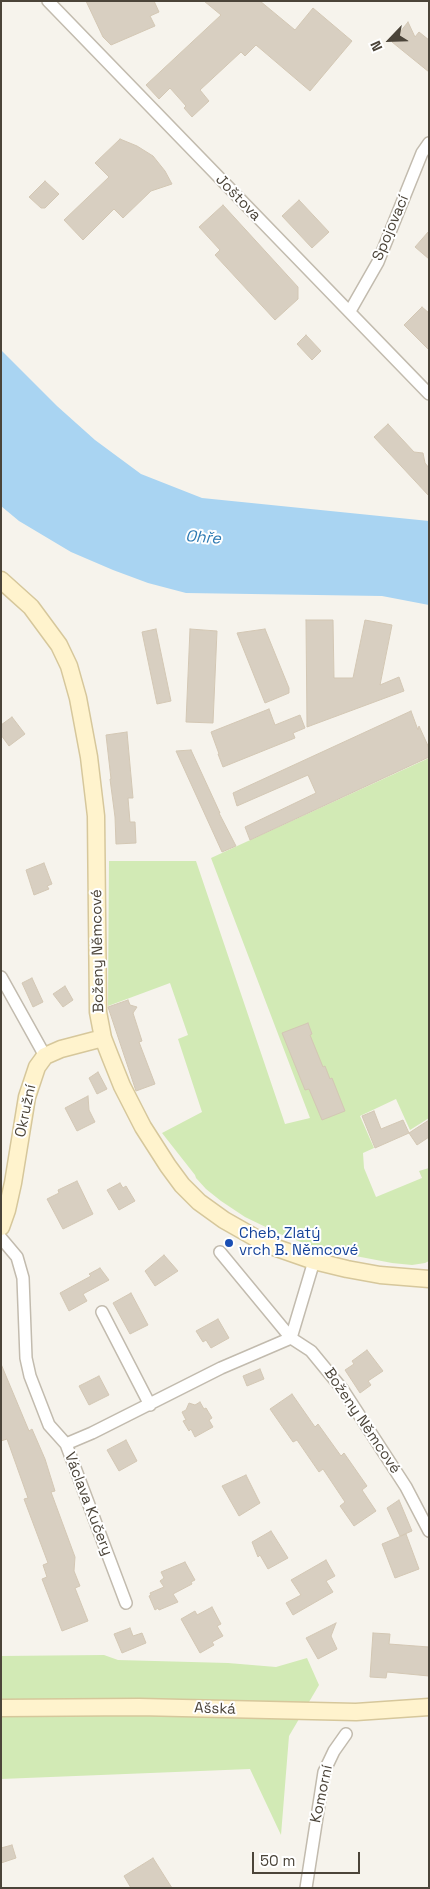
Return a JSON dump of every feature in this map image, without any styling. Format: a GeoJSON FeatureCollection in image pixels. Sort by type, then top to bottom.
{"type":"FeatureCollection","features":[{"type":"Feature","properties":{"kind":"street","name":"Joštova"},"geometry":{"type":"LineString","coordinates":[[48,1],[429,394]]}},
{"type":"Feature","properties":{"kind":"street","name":"Spojovací"},"geometry":{"type":"LineString","coordinates":[[350,311],[378,262],[422,154],[429,143]]}},
{"type":"Feature","properties":{"kind":"street","name":"Boženy Němcové"},"geometry":{"type":"LineString","coordinates":[[1,580],[9,585],[31,607],[59,645],[69,666],[84,722],[96,816],[98,1012],[103,1038],[122,1086],[144,1127],[168,1166],[182,1185],[199,1202],[224,1220],[268,1245],[314,1261],[380,1275],[429,1279]]}},
{"type":"Feature","properties":{"kind":"street"},"geometry":{"type":"LineString","coordinates":[[1,977],[46,1056],[61,1049],[103,1038]]}},
{"type":"Feature","properties":{"kind":"street","name":"Okružní"},"geometry":{"type":"LineString","coordinates":[[1,1227],[13,1183],[27,1097],[37,1067],[46,1056]]}},
{"type":"Feature","properties":{"kind":"street","name":"Václava Kučery"},"geometry":{"type":"LineString","coordinates":[[1,1238],[17,1256],[22,1273],[26,1358],[30,1376],[49,1425],[66,1444],[126,1603]]}},
{"type":"Feature","properties":{"kind":"street","name":"Boženy Němcové"},"geometry":{"type":"LineString","coordinates":[[220,1252],[291,1338],[311,1351],[343,1390],[406,1487],[429,1531]]}},
{"type":"Feature","properties":{"kind":"street"},"geometry":{"type":"LineString","coordinates":[[66,1444],[92,1433],[221,1368],[291,1338],[314,1261]]}},
{"type":"Feature","properties":{"kind":"street"},"geometry":{"type":"LineString","coordinates":[[102,1312],[150,1404]]}},
{"type":"Feature","properties":{"kind":"street","name":"Ašská"},"geometry":{"type":"LineString","coordinates":[[1,1708],[139,1707],[356,1712],[429,1708]]}},
{"type":"Feature","properties":{"kind":"street"},"geometry":{"type":"LineString","coordinates":[[402,1710],[429,1716]]}},
{"type":"Feature","properties":{"kind":"street","name":"Komorní"},"geometry":{"type":"LineString","coordinates":[[306,1888],[324,1772],[334,1751],[346,1734]]}},
{"type":"Feature","properties":{"kind":"green space"},"geometry":{"type":"Polygon","coordinates":[[[429,758],[429,1118],[410,1130],[396,1099],[360,1116],[374,1148],[363,1153],[364,1168],[376,1197],[422,1178],[419,1171],[429,1168],[429,1261],[412,1265],[319,1249],[280,1234],[245,1217],[206,1189],[162,1133],[202,1112],[178,1039],[188,1035],[170,983],[108,1006],[109,861],[196,861],[285,1124],[310,1118],[211,858],[429,758]]]}},
{"type":"Feature","properties":{"kind":"green space"},"geometry":{"type":"Polygon","coordinates":[[[104,1655],[118,1660],[228,1663],[276,1667],[307,1658],[319,1685],[289,1736],[281,1835],[250,1769],[1,1779],[1,1656],[104,1655]]]}},
{"type":"Feature","properties":{"kind":"water","name":"Ohře"},"geometry":{"type":"Polygon","coordinates":[[[1,350],[57,406],[95,440],[141,474],[202,498],[429,521],[429,605],[382,596],[186,593],[148,583],[71,552],[19,521],[1,506],[1,350]]]}},
{"type":"Feature","properties":{"kind":"building"},"geometry":{"type":"Polygon","coordinates":[[[86,1],[154,1],[159,12],[150,16],[155,26],[111,45],[103,37],[86,1]]]}},
{"type":"Feature","properties":{"kind":"building"},"geometry":{"type":"Polygon","coordinates":[[[204,1],[260,1],[295,30],[313,8],[352,41],[310,91],[256,45],[245,56],[241,52],[200,90],[209,101],[192,117],[184,108],[186,106],[170,88],[159,99],[146,85],[221,15],[204,1]]]}},
{"type":"Feature","properties":{"kind":"building"},"geometry":{"type":"Polygon","coordinates":[[[408,22],[415,37],[419,32],[429,40],[429,72],[392,42],[408,22]]]}},
{"type":"Feature","properties":{"kind":"building"},"geometry":{"type":"Polygon","coordinates":[[[120,139],[137,146],[153,156],[165,171],[172,184],[151,191],[123,218],[114,209],[83,240],[64,220],[109,177],[95,163],[120,139]]]}},
{"type":"Feature","properties":{"kind":"building"},"geometry":{"type":"Polygon","coordinates":[[[45,181],[59,194],[45,208],[41,208],[29,197],[45,181]]]}},
{"type":"Feature","properties":{"kind":"building"},"geometry":{"type":"Polygon","coordinates":[[[299,200],[329,232],[312,248],[282,216],[299,200]]]}},
{"type":"Feature","properties":{"kind":"building"},"geometry":{"type":"Polygon","coordinates":[[[223,205],[298,287],[298,299],[275,320],[215,255],[220,250],[199,227],[223,205]]]}},
{"type":"Feature","properties":{"kind":"building"},"geometry":{"type":"Polygon","coordinates":[[[429,231],[429,259],[415,247],[429,231]]]}},
{"type":"Feature","properties":{"kind":"building"},"geometry":{"type":"Polygon","coordinates":[[[422,307],[429,313],[429,350],[404,325],[422,307]]]}},
{"type":"Feature","properties":{"kind":"building"},"geometry":{"type":"Polygon","coordinates":[[[306,335],[321,351],[312,360],[297,344],[306,335]]]}},
{"type":"Feature","properties":{"kind":"building"},"geometry":{"type":"Polygon","coordinates":[[[388,424],[414,452],[423,453],[425,463],[429,468],[429,496],[374,437],[388,424]]]}},
{"type":"Feature","properties":{"kind":"building"},"geometry":{"type":"Polygon","coordinates":[[[306,620],[333,620],[334,678],[353,678],[365,620],[392,625],[380,685],[399,677],[404,691],[307,727],[306,620]]]}},
{"type":"Feature","properties":{"kind":"building"},"geometry":{"type":"Polygon","coordinates":[[[156,629],[171,701],[157,704],[142,632],[156,629]]]}},
{"type":"Feature","properties":{"kind":"building"},"geometry":{"type":"Polygon","coordinates":[[[190,629],[217,631],[213,723],[186,722],[190,629]]]}},
{"type":"Feature","properties":{"kind":"building"},"geometry":{"type":"Polygon","coordinates":[[[265,629],[289,688],[289,693],[265,703],[237,633],[265,629]]]}},
{"type":"Feature","properties":{"kind":"building"},"geometry":{"type":"Polygon","coordinates":[[[269,709],[275,725],[300,715],[305,728],[293,733],[295,738],[223,767],[211,732],[269,709]]]}},
{"type":"Feature","properties":{"kind":"building"},"geometry":{"type":"Polygon","coordinates":[[[411,711],[418,730],[419,726],[429,748],[429,757],[250,840],[245,827],[316,793],[308,775],[237,806],[233,793],[411,711]]]}},
{"type":"Feature","properties":{"kind":"building"},"geometry":{"type":"Polygon","coordinates":[[[12,717],[25,734],[9,746],[1,735],[1,725],[12,717]]]}},
{"type":"Feature","properties":{"kind":"building"},"geometry":{"type":"Polygon","coordinates":[[[127,732],[133,798],[128,798],[130,822],[135,822],[136,843],[116,844],[106,735],[127,732]]]}},
{"type":"Feature","properties":{"kind":"building"},"geometry":{"type":"Polygon","coordinates":[[[191,750],[236,846],[222,852],[176,751],[191,750]]]}},
{"type":"Feature","properties":{"kind":"building"},"geometry":{"type":"Polygon","coordinates":[[[44,863],[52,884],[47,886],[49,889],[34,895],[26,870],[44,863]]]}},
{"type":"Feature","properties":{"kind":"building"},"geometry":{"type":"Polygon","coordinates":[[[32,978],[43,1002],[33,1007],[22,983],[32,978]]]}},
{"type":"Feature","properties":{"kind":"building"},"geometry":{"type":"Polygon","coordinates":[[[65,986],[73,1000],[63,1007],[53,994],[65,986]]]}},
{"type":"Feature","properties":{"kind":"building"},"geometry":{"type":"Polygon","coordinates":[[[128,1000],[130,1005],[137,1007],[133,1013],[142,1041],[139,1042],[155,1084],[136,1091],[108,1007],[128,1000]]]}},
{"type":"Feature","properties":{"kind":"building"},"geometry":{"type":"Polygon","coordinates":[[[308,1023],[312,1034],[310,1035],[323,1067],[325,1066],[330,1079],[332,1078],[345,1111],[322,1120],[309,1089],[305,1090],[282,1033],[308,1023]]]}},
{"type":"Feature","properties":{"kind":"building"},"geometry":{"type":"Polygon","coordinates":[[[98,1072],[107,1089],[97,1094],[89,1078],[98,1072]]]}},
{"type":"Feature","properties":{"kind":"building"},"geometry":{"type":"Polygon","coordinates":[[[88,1096],[89,1110],[95,1122],[77,1131],[65,1108],[88,1096]]]}},
{"type":"Feature","properties":{"kind":"building"},"geometry":{"type":"Polygon","coordinates":[[[374,1111],[381,1129],[403,1120],[409,1133],[375,1148],[362,1116],[374,1111]]]}},
{"type":"Feature","properties":{"kind":"building"},"geometry":{"type":"Polygon","coordinates":[[[429,1120],[429,1137],[417,1145],[409,1133],[429,1120]]]}},
{"type":"Feature","properties":{"kind":"building"},"geometry":{"type":"Polygon","coordinates":[[[77,1181],[93,1214],[63,1229],[47,1199],[59,1193],[58,1190],[77,1181]]]}},
{"type":"Feature","properties":{"kind":"building"},"geometry":{"type":"Polygon","coordinates":[[[120,1183],[123,1188],[126,1186],[135,1201],[119,1210],[107,1190],[120,1183]]]}},
{"type":"Feature","properties":{"kind":"building"},"geometry":{"type":"Polygon","coordinates":[[[164,1255],[178,1271],[155,1286],[145,1271],[164,1255]]]}},
{"type":"Feature","properties":{"kind":"building"},"geometry":{"type":"Polygon","coordinates":[[[100,1268],[109,1280],[83,1294],[87,1301],[69,1311],[60,1293],[91,1276],[89,1274],[100,1268]]]}},
{"type":"Feature","properties":{"kind":"building"},"geometry":{"type":"Polygon","coordinates":[[[131,1293],[148,1325],[130,1334],[113,1303],[131,1293]]]}},
{"type":"Feature","properties":{"kind":"building"},"geometry":{"type":"Polygon","coordinates":[[[218,1319],[229,1338],[211,1348],[206,1340],[203,1342],[196,1331],[218,1319]]]}},
{"type":"Feature","properties":{"kind":"building"},"geometry":{"type":"Polygon","coordinates":[[[367,1350],[383,1371],[368,1381],[371,1385],[360,1393],[345,1370],[354,1364],[352,1361],[367,1350]]]}},
{"type":"Feature","properties":{"kind":"building"},"geometry":{"type":"Polygon","coordinates":[[[1,1364],[29,1431],[32,1429],[45,1459],[55,1491],[51,1492],[75,1557],[74,1571],[80,1586],[75,1588],[88,1621],[62,1631],[42,1579],[47,1577],[43,1565],[48,1563],[24,1499],[28,1498],[7,1439],[1,1441],[1,1364]]]}},
{"type":"Feature","properties":{"kind":"building"},"geometry":{"type":"Polygon","coordinates":[[[260,1369],[264,1379],[247,1386],[243,1376],[260,1369]]]}},
{"type":"Feature","properties":{"kind":"building"},"geometry":{"type":"Polygon","coordinates":[[[99,1376],[109,1395],[89,1405],[79,1386],[99,1376]]]}},
{"type":"Feature","properties":{"kind":"building"},"geometry":{"type":"Polygon","coordinates":[[[292,1394],[315,1427],[318,1424],[341,1456],[344,1453],[367,1486],[362,1490],[376,1511],[354,1526],[340,1506],[345,1502],[323,1469],[319,1472],[297,1440],[293,1442],[270,1409],[292,1394]]]}},
{"type":"Feature","properties":{"kind":"building"},"geometry":{"type":"Polygon","coordinates":[[[200,1402],[212,1418],[209,1420],[213,1427],[195,1437],[191,1429],[189,1431],[183,1421],[186,1420],[182,1412],[186,1410],[189,1403],[195,1405],[200,1402]]]}},
{"type":"Feature","properties":{"kind":"building"},"geometry":{"type":"Polygon","coordinates":[[[126,1440],[137,1461],[119,1471],[107,1450],[126,1440]]]}},
{"type":"Feature","properties":{"kind":"building"},"geometry":{"type":"Polygon","coordinates":[[[246,1475],[260,1503],[239,1516],[222,1486],[246,1475]]]}},
{"type":"Feature","properties":{"kind":"building"},"geometry":{"type":"Polygon","coordinates":[[[399,1500],[412,1531],[400,1536],[387,1508],[399,1500]]]}},
{"type":"Feature","properties":{"kind":"building"},"geometry":{"type":"Polygon","coordinates":[[[271,1531],[288,1558],[268,1569],[260,1555],[258,1557],[252,1542],[271,1531]]]}},
{"type":"Feature","properties":{"kind":"building"},"geometry":{"type":"Polygon","coordinates":[[[406,1534],[419,1569],[395,1578],[382,1544],[406,1534]]]}},
{"type":"Feature","properties":{"kind":"building"},"geometry":{"type":"Polygon","coordinates":[[[326,1560],[335,1576],[326,1581],[333,1592],[293,1615],[286,1603],[301,1595],[291,1580],[326,1560]]]}},
{"type":"Feature","properties":{"kind":"building"},"geometry":{"type":"Polygon","coordinates":[[[185,1562],[195,1580],[191,1582],[192,1584],[173,1594],[178,1602],[155,1610],[149,1596],[151,1595],[150,1593],[164,1587],[160,1581],[164,1578],[161,1572],[185,1562]]]}},
{"type":"Feature","properties":{"kind":"building"},"geometry":{"type":"Polygon","coordinates":[[[212,1607],[221,1624],[217,1626],[223,1636],[212,1642],[214,1645],[200,1653],[181,1619],[195,1611],[197,1615],[212,1607]]]}},
{"type":"Feature","properties":{"kind":"building"},"geometry":{"type":"Polygon","coordinates":[[[336,1623],[331,1636],[337,1649],[318,1659],[306,1638],[336,1623]]]}},
{"type":"Feature","properties":{"kind":"building"},"geometry":{"type":"Polygon","coordinates":[[[130,1628],[133,1636],[142,1633],[146,1643],[122,1653],[114,1634],[130,1628]]]}},
{"type":"Feature","properties":{"kind":"building"},"geometry":{"type":"Polygon","coordinates":[[[373,1633],[390,1634],[389,1644],[429,1647],[429,1676],[387,1672],[386,1678],[370,1677],[373,1633]]]}},
{"type":"Feature","properties":{"kind":"building"},"geometry":{"type":"Polygon","coordinates":[[[12,1845],[16,1858],[1,1863],[1,1848],[12,1845]]]}},
{"type":"Feature","properties":{"kind":"building"},"geometry":{"type":"Polygon","coordinates":[[[153,1858],[172,1888],[131,1888],[124,1876],[153,1858]]]}},
{"type":"Feature","properties":{"kind":"place","name":"Cheb, Zlatý vrch B. Němcové"},"geometry":{"type":"Point","coordinates":[229,1243]}}]}
